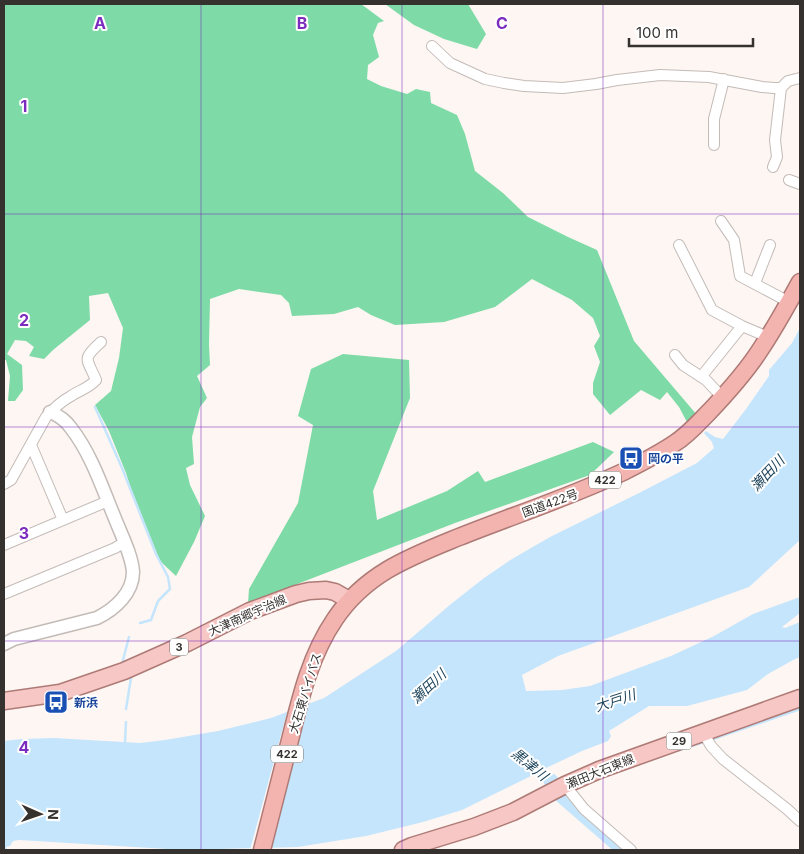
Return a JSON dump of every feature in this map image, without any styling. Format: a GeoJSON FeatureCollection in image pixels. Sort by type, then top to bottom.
{"type":"FeatureCollection","features":[{"type":"Feature","properties":{"kind":"highway","name":"国道422号"},"geometry":{"type":"LineString","coordinates":[[349,600],[389,568],[410,557],[568,497],[658,454],[676,443],[692,430],[729,392],[762,348],[800,282]]}},
{"type":"Feature","properties":{"kind":"highway","name":"大石東バイパス"},"geometry":{"type":"LineString","coordinates":[[262,850],[300,700],[314,658],[323,637],[349,600]]}},
{"type":"Feature","properties":{"kind":"main road","name":"大津南郷宇治線"},"geometry":{"type":"LineString","coordinates":[[4,701],[60,693],[124,672],[250,611],[296,594],[326,590],[335,592],[349,600]]}},
{"type":"Feature","properties":{"kind":"main road","name":"瀬田大石東線"},"geometry":{"type":"LineString","coordinates":[[410,849],[513,812],[599,770],[800,698]]}},
{"type":"Feature","properties":{"kind":"street"},"geometry":{"type":"LineString","coordinates":[[432,46],[450,63],[485,79],[504,84],[563,88],[660,75],[709,77],[762,87],[781,88]]}},
{"type":"Feature","properties":{"kind":"street"},"geometry":{"type":"LineString","coordinates":[[773,167],[777,157],[775,140],[781,88],[788,82],[800,78]]}},
{"type":"Feature","properties":{"kind":"street"},"geometry":{"type":"LineString","coordinates":[[714,144],[714,120],[724,79]]}},
{"type":"Feature","properties":{"kind":"street"},"geometry":{"type":"LineString","coordinates":[[789,180],[800,184]]}},
{"type":"Feature","properties":{"kind":"street"},"geometry":{"type":"LineString","coordinates":[[720,221],[734,240],[740,276],[789,302]]}},
{"type":"Feature","properties":{"kind":"street"},"geometry":{"type":"LineString","coordinates":[[679,245],[712,310],[768,337]]}},
{"type":"Feature","properties":{"kind":"street"},"geometry":{"type":"LineString","coordinates":[[755,283],[770,245]]}},
{"type":"Feature","properties":{"kind":"street"},"geometry":{"type":"LineString","coordinates":[[701,377],[742,326]]}},
{"type":"Feature","properties":{"kind":"street"},"geometry":{"type":"LineString","coordinates":[[4,484],[11,480],[50,412],[71,396],[92,385],[96,380],[88,362],[88,356],[101,342]]}},
{"type":"Feature","properties":{"kind":"street"},"geometry":{"type":"LineString","coordinates":[[675,355],[684,365],[706,380],[723,398]]}},
{"type":"Feature","properties":{"kind":"street"},"geometry":{"type":"LineString","coordinates":[[4,644],[14,639],[98,618],[120,603],[131,584],[133,572],[129,552],[83,445],[70,426],[56,414],[50,412]]}},
{"type":"Feature","properties":{"kind":"street"},"geometry":{"type":"LineString","coordinates":[[31,445],[63,520]]}},
{"type":"Feature","properties":{"kind":"street"},"geometry":{"type":"LineString","coordinates":[[4,544],[108,501]]}},
{"type":"Feature","properties":{"kind":"street"},"geometry":{"type":"LineString","coordinates":[[4,594],[115,548],[125,542]]}},
{"type":"Feature","properties":{"kind":"street"},"geometry":{"type":"LineString","coordinates":[[703,732],[711,746],[723,759],[800,821]]}},
{"type":"Feature","properties":{"kind":"street"},"geometry":{"type":"LineString","coordinates":[[559,789],[631,850]]}},
{"type":"Feature","properties":{"kind":"green space"},"geometry":{"type":"Polygon","coordinates":[[[4,4],[361,4],[384,21],[378,23],[373,35],[379,57],[368,65],[367,79],[381,86],[407,94],[416,89],[430,92],[431,103],[457,115],[465,134],[475,171],[503,193],[528,217],[597,250],[634,341],[697,415],[692,423],[687,422],[679,407],[667,392],[660,400],[641,390],[610,415],[593,394],[593,383],[600,362],[594,346],[600,336],[593,318],[572,300],[532,279],[495,307],[444,322],[395,325],[371,315],[358,307],[334,314],[292,316],[289,303],[281,295],[239,289],[210,299],[210,365],[197,376],[207,398],[200,407],[192,437],[194,464],[186,468],[190,485],[205,516],[176,576],[160,561],[109,431],[95,405],[111,391],[119,358],[123,328],[108,293],[89,296],[90,320],[44,359],[29,356],[34,347],[26,341],[15,340],[7,354],[22,365],[23,390],[15,401],[8,401],[10,376],[6,360],[4,360],[4,4]]]}},
{"type":"Feature","properties":{"kind":"green space"},"geometry":{"type":"Polygon","coordinates":[[[385,4],[468,4],[486,34],[477,49],[444,39],[414,25],[385,4]]]}},
{"type":"Feature","properties":{"kind":"green space"},"geometry":{"type":"Polygon","coordinates":[[[343,354],[409,360],[410,398],[373,491],[377,520],[447,491],[478,471],[485,482],[593,442],[614,452],[590,475],[455,523],[248,603],[249,589],[298,503],[313,425],[298,416],[311,369],[343,354]]]}},
{"type":"Feature","properties":{"kind":"water"},"geometry":{"type":"Polygon","coordinates":[[[800,328],[800,540],[749,587],[558,656],[522,675],[526,691],[562,690],[590,686],[671,656],[714,636],[753,614],[800,597],[800,613],[782,627],[785,628],[800,622],[800,657],[768,674],[747,690],[687,706],[649,706],[609,731],[611,736],[608,741],[546,768],[554,784],[549,785],[537,773],[462,810],[366,836],[298,847],[184,850],[19,840],[13,841],[10,846],[6,847],[7,850],[4,850],[4,741],[54,738],[140,743],[165,740],[218,731],[271,718],[324,698],[396,651],[451,604],[512,559],[550,537],[697,463],[714,448],[712,442],[704,433],[706,431],[715,437],[723,439],[769,376],[769,370],[792,343],[800,328]]]}},
{"type":"Feature","properties":{"kind":"pier"},"geometry":{"type":"Polygon","coordinates":[[[309,701],[269,850],[250,850],[288,709],[309,701]]]}},
{"type":"Feature","properties":{"kind":"waterway"},"geometry":{"type":"LineString","coordinates":[[95,407],[122,468],[156,554],[168,577],[170,589],[158,601],[151,620],[140,623]]}},
{"type":"Feature","properties":{"kind":"waterway"},"geometry":{"type":"LineString","coordinates":[[124,661],[129,637]]}},
{"type":"Feature","properties":{"kind":"waterway"},"geometry":{"type":"LineString","coordinates":[[126,709],[130,675]]}},
{"type":"Feature","properties":{"kind":"waterway"},"geometry":{"type":"LineString","coordinates":[[710,740],[800,709]]}},
{"type":"Feature","properties":{"kind":"waterway"},"geometry":{"type":"LineString","coordinates":[[124,745],[126,722]]}},
{"type":"Feature","properties":{"kind":"waterway"},"geometry":{"type":"LineString","coordinates":[[676,751],[704,742]]}},
{"type":"Feature","properties":{"kind":"waterway","name":"黒津川"},"geometry":{"type":"LineString","coordinates":[[551,781],[561,795],[624,850]]}},
{"type":"Feature","properties":{"kind":"place","name":"岡の平"},"geometry":{"type":"Point","coordinates":[631,458]}},
{"type":"Feature","properties":{"kind":"place","name":"新浜"},"geometry":{"type":"Point","coordinates":[56,702]}},
{"type":"Feature","properties":{"kind":"water label","name":"瀬田川"},"geometry":{"type":"Point","coordinates":[767,473]}},
{"type":"Feature","properties":{"kind":"water label","name":"瀬田川"},"geometry":{"type":"Point","coordinates":[428,686]}},
{"type":"Feature","properties":{"kind":"water label","name":"大戸川"},"geometry":{"type":"Point","coordinates":[615,700]}}]}
